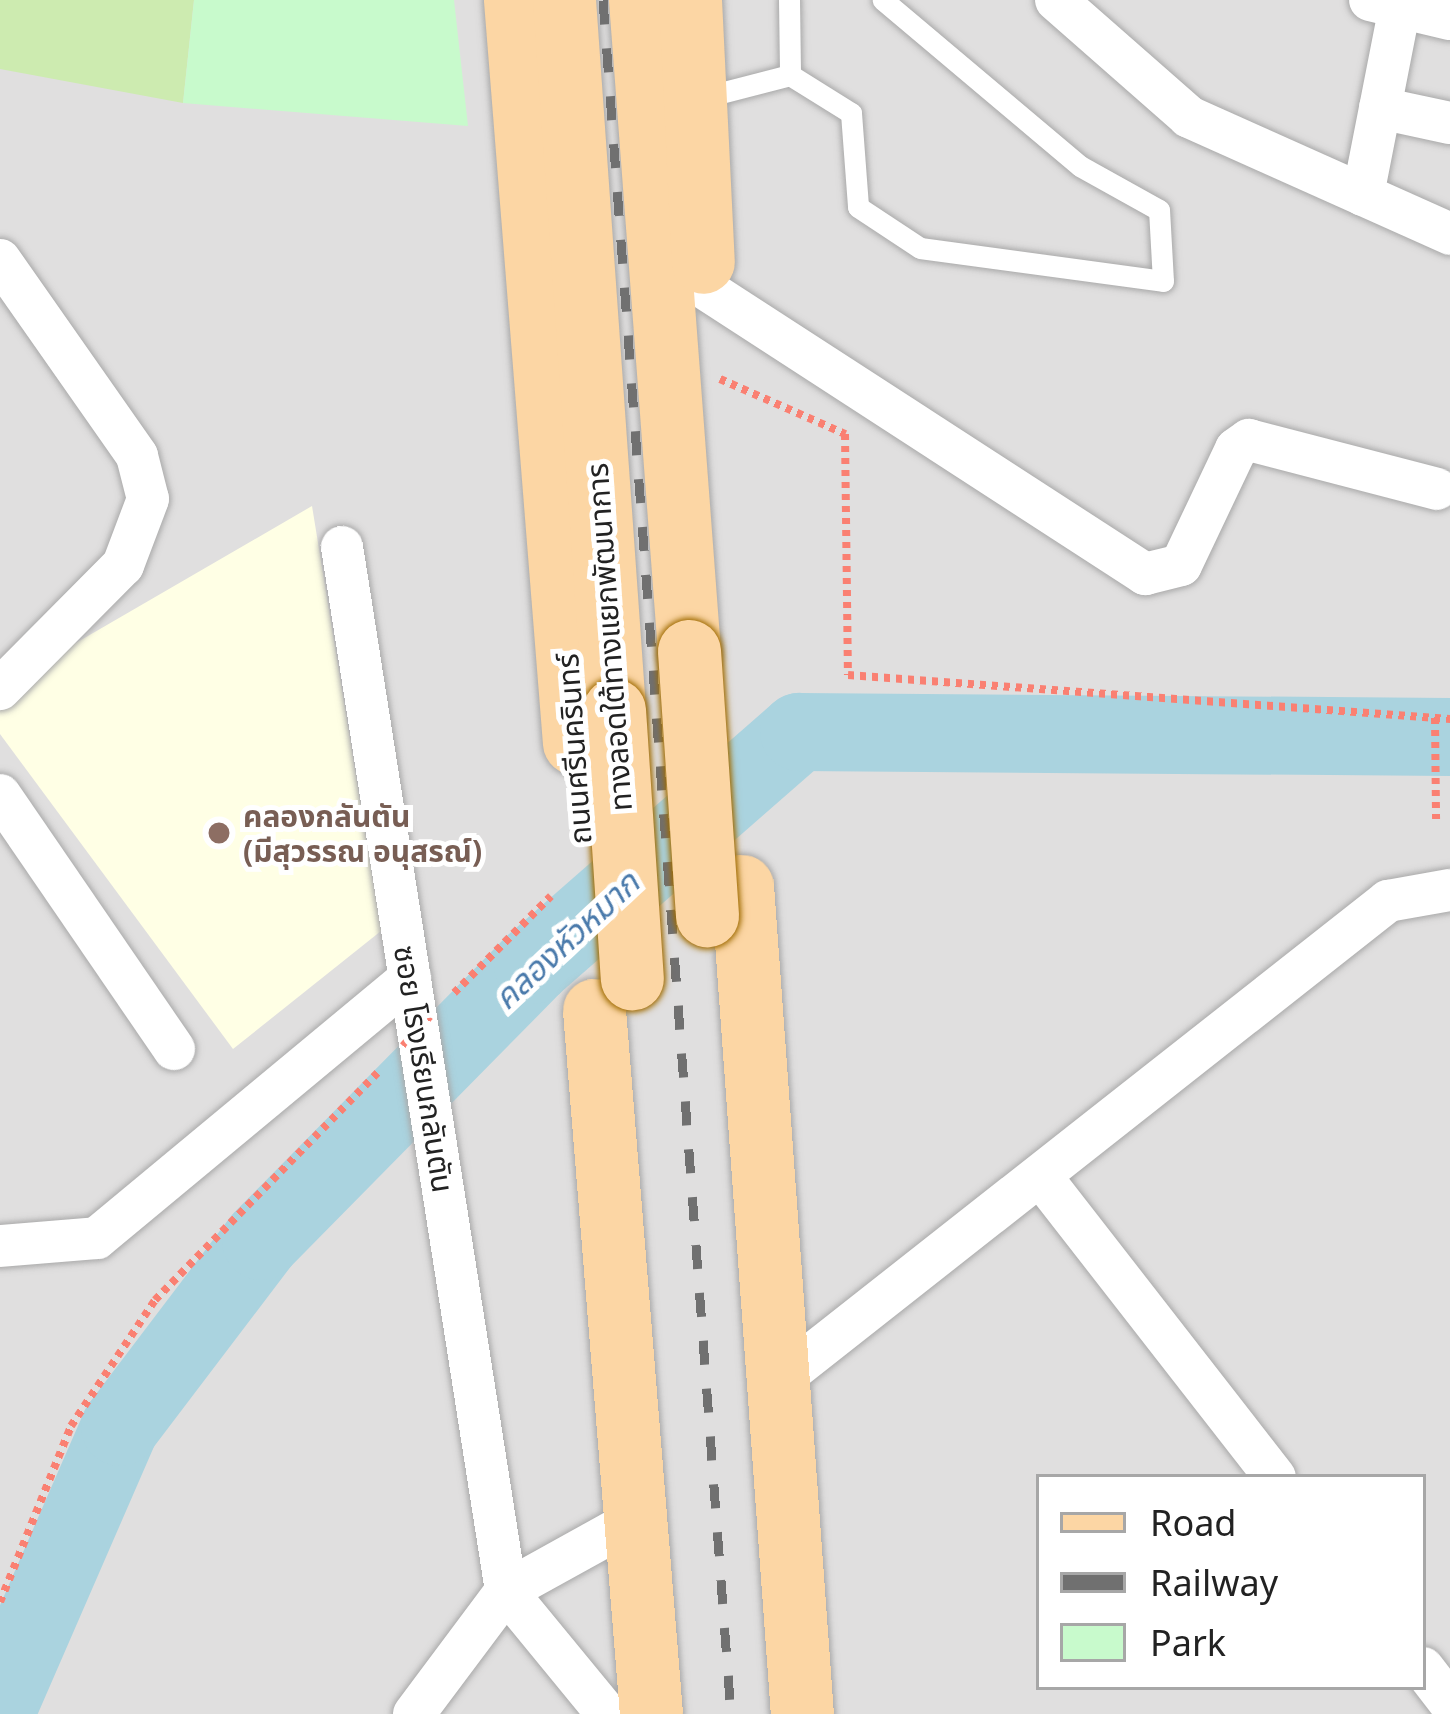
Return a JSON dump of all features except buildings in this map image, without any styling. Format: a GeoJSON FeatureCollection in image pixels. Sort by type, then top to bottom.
{"type":"FeatureCollection","features":[{"type":"Feature","properties":{"kind":"main road","name":"ถนนศรีนครินทร์"},"geometry":{"type":"LineString","coordinates":[[515,0],[594,727],[613,994],[620,1345],[651,1714]]}},
{"type":"Feature","properties":{"kind":"main road","name":"ทางลอดใต้ทางแยกพัฒนาการ"},"geometry":{"type":"LineString","coordinates":[[564,0],[594,727]]}},
{"type":"Feature","properties":{"kind":"main road"},"geometry":{"type":"LineString","coordinates":[[640,0],[706,637],[725,901],[776,1357],[802,1714]]}},
{"type":"Feature","properties":{"kind":"main road"},"geometry":{"type":"LineString","coordinates":[[689,0],[707,374],[706,637]]}},
{"type":"Feature","properties":{"kind":"street"},"geometry":{"type":"LineString","coordinates":[[1056,0],[1189,117],[1450,234]]}},
{"type":"Feature","properties":{"kind":"street"},"geometry":{"type":"LineString","coordinates":[[1363,195],[1380,108],[1385,3],[1450,19]]}},
{"type":"Feature","properties":{"kind":"street"},"geometry":{"type":"LineString","coordinates":[[1380,108],[1450,123]]}},
{"type":"Feature","properties":{"kind":"street"},"geometry":{"type":"LineString","coordinates":[[0,260],[137,456],[148,499],[123,565],[0,689]]}},
{"type":"Feature","properties":{"kind":"street"},"geometry":{"type":"LineString","coordinates":[[704,288],[1145,574],[1180,566],[1236,449],[1249,440],[1438,489]]}},
{"type":"Feature","properties":{"kind":"street","name":"ซอย โรงเรียนกลันตัน"},"geometry":{"type":"LineString","coordinates":[[342,547],[506,1591]]}},
{"type":"Feature","properties":{"kind":"street"},"geometry":{"type":"LineString","coordinates":[[0,795],[174,1049]]}},
{"type":"Feature","properties":{"kind":"street"},"geometry":{"type":"LineString","coordinates":[[776,1357],[1042,1178],[1388,901],[1450,890]]}},
{"type":"Feature","properties":{"kind":"street"},"geometry":{"type":"LineString","coordinates":[[0,1246],[97,1238],[410,978]]}},
{"type":"Feature","properties":{"kind":"street"},"geometry":{"type":"LineString","coordinates":[[1042,1178],[1273,1474]]}},
{"type":"Feature","properties":{"kind":"street"},"geometry":{"type":"LineString","coordinates":[[414,1714],[506,1591],[636,1519]]}},
{"type":"Feature","properties":{"kind":"street"},"geometry":{"type":"LineString","coordinates":[[506,1591],[607,1714]]}},
{"type":"Feature","properties":{"kind":"street"},"geometry":{"type":"LineString","coordinates":[[1426,1672],[1450,1702]]}},
{"type":"Feature","properties":{"kind":"lane"},"geometry":{"type":"LineString","coordinates":[[789,0],[790,75]]}},
{"type":"Feature","properties":{"kind":"lane"},"geometry":{"type":"LineString","coordinates":[[694,100],[790,75],[851,113],[858,207],[920,248],[1163,280],[1159,210],[1080,166],[884,0]]}},
{"type":"Feature","properties":{"kind":"path"},"geometry":{"type":"LineString","coordinates":[[707,374],[845,434],[848,674],[1450,719]]}},
{"type":"Feature","properties":{"kind":"path"},"geometry":{"type":"LineString","coordinates":[[1435,718],[1436,819]]}},
{"type":"Feature","properties":{"kind":"path"},"geometry":{"type":"LineString","coordinates":[[0,1602],[71,1426],[155,1300],[551,896]]}},
{"type":"Feature","properties":{"kind":"shaded area"},"geometry":{"type":"Polygon","coordinates":[[[0,0],[1450,0],[1450,1714],[0,1714],[0,0]]]}},
{"type":"Feature","properties":{"kind":"shaded area","name":"คลองกลันตัน (มีสุวรรณ อนุสรณ์)"},"geometry":{"type":"Polygon","coordinates":[[[312,506],[381,931],[233,1049],[0,734],[0,687],[312,506]]]}},
{"type":"Feature","properties":{"kind":"green space"},"geometry":{"type":"Polygon","coordinates":[[[0,0],[194,0],[183,103],[0,69],[0,0]]]}},
{"type":"Feature","properties":{"kind":"green space"},"geometry":{"type":"Polygon","coordinates":[[[194,0],[454,0],[468,126],[183,103],[194,0]]]}},
{"type":"Feature","properties":{"kind":"waterway","name":"คลองหัวหมาก"},"geometry":{"type":"LineString","coordinates":[[0,1703],[120,1427],[261,1241],[533,965],[799,732],[1450,737]]}},
{"type":"Feature","properties":{"kind":"railway"},"geometry":{"type":"LineString","coordinates":[[603,0],[731,1714]]}},
{"type":"Feature","properties":{"kind":"place","name":"คลองกลันตัน (มีสุวรรณ อนุสรณ์)"},"geometry":{"type":"Point","coordinates":[219,833]}}]}
